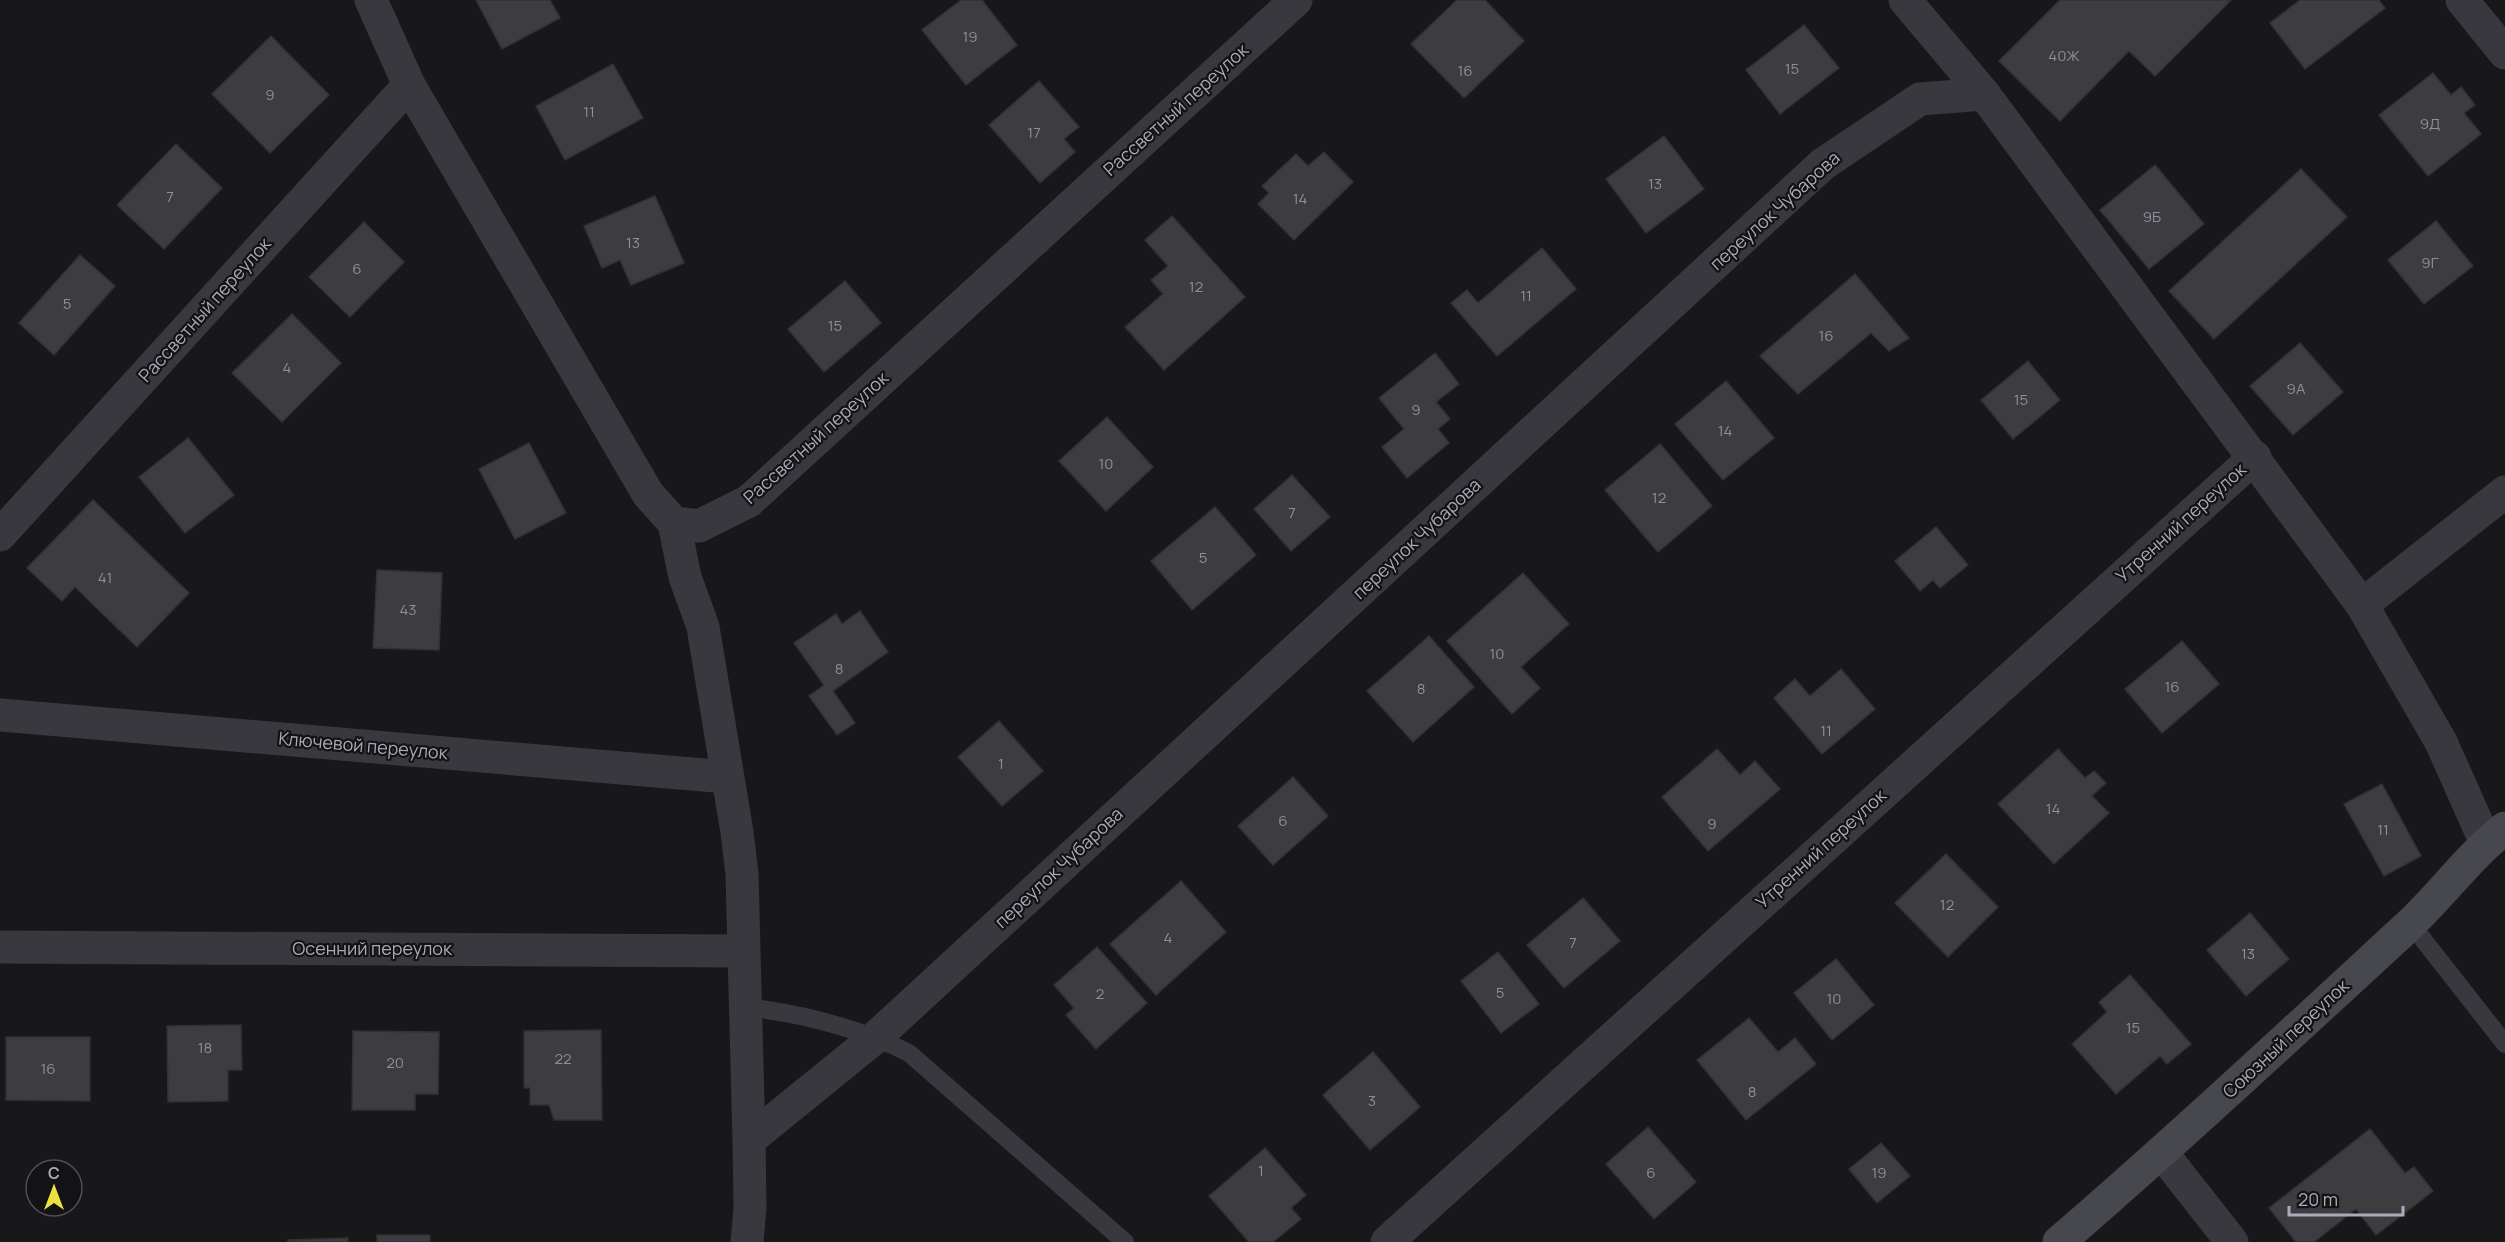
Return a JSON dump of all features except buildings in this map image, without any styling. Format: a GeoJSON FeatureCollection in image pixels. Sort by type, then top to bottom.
{"type":"FeatureCollection","features":[{"type":"Feature","properties":{"kind":"street"},"geometry":{"type":"LineString","coordinates":[[371,0],[410,85],[648,494],[674,523],[685,577],[703,627],[742,873],[750,1209],[747,1242]]}},
{"type":"Feature","properties":{"kind":"street","name":"Рассветный переулок"},"geometry":{"type":"LineString","coordinates":[[674,523],[699,526],[749,501],[1296,0]]}},
{"type":"Feature","properties":{"kind":"street"},"geometry":{"type":"LineString","coordinates":[[1905,0],[1984,94],[2362,604],[2495,836]]}},
{"type":"Feature","properties":{"kind":"street"},"geometry":{"type":"LineString","coordinates":[[2462,0],[2505,52]]}},
{"type":"Feature","properties":{"kind":"street","name":"Рассветный переулок"},"geometry":{"type":"LineString","coordinates":[[0,535],[410,85]]}},
{"type":"Feature","properties":{"kind":"street","name":"переулок Чубарова"},"geometry":{"type":"LineString","coordinates":[[876,1036],[1653,323],[1823,164],[1920,99],[1984,94]]}},
{"type":"Feature","properties":{"kind":"street","name":"Утренний переулок"},"geometry":{"type":"LineString","coordinates":[[1387,1242],[2255,457]]}},
{"type":"Feature","properties":{"kind":"street"},"geometry":{"type":"LineString","coordinates":[[2362,604],[2505,492]]}},
{"type":"Feature","properties":{"kind":"street","name":"Ключевой переулок"},"geometry":{"type":"LineString","coordinates":[[0,715],[727,777]]}},
{"type":"Feature","properties":{"kind":"street","name":"Союзный переулок"},"geometry":{"type":"LineString","coordinates":[[2059,1242],[2162,1153],[2411,924],[2495,836]]}},
{"type":"Feature","properties":{"kind":"street","name":"Осенний переулок"},"geometry":{"type":"LineString","coordinates":[[0,947],[743,951]]}},
{"type":"Feature","properties":{"kind":"street"},"geometry":{"type":"LineString","coordinates":[[749,1140],[876,1036]]}},
{"type":"Feature","properties":{"kind":"street"},"geometry":{"type":"LineString","coordinates":[[2162,1153],[2232,1242]]}},
{"type":"Feature","properties":{"kind":"lane"},"geometry":{"type":"LineString","coordinates":[[2411,924],[2505,1044]]}},
{"type":"Feature","properties":{"kind":"lane"},"geometry":{"type":"LineString","coordinates":[[746,1007],[784,1012],[876,1036],[909,1053],[1125,1242]]}}]}
